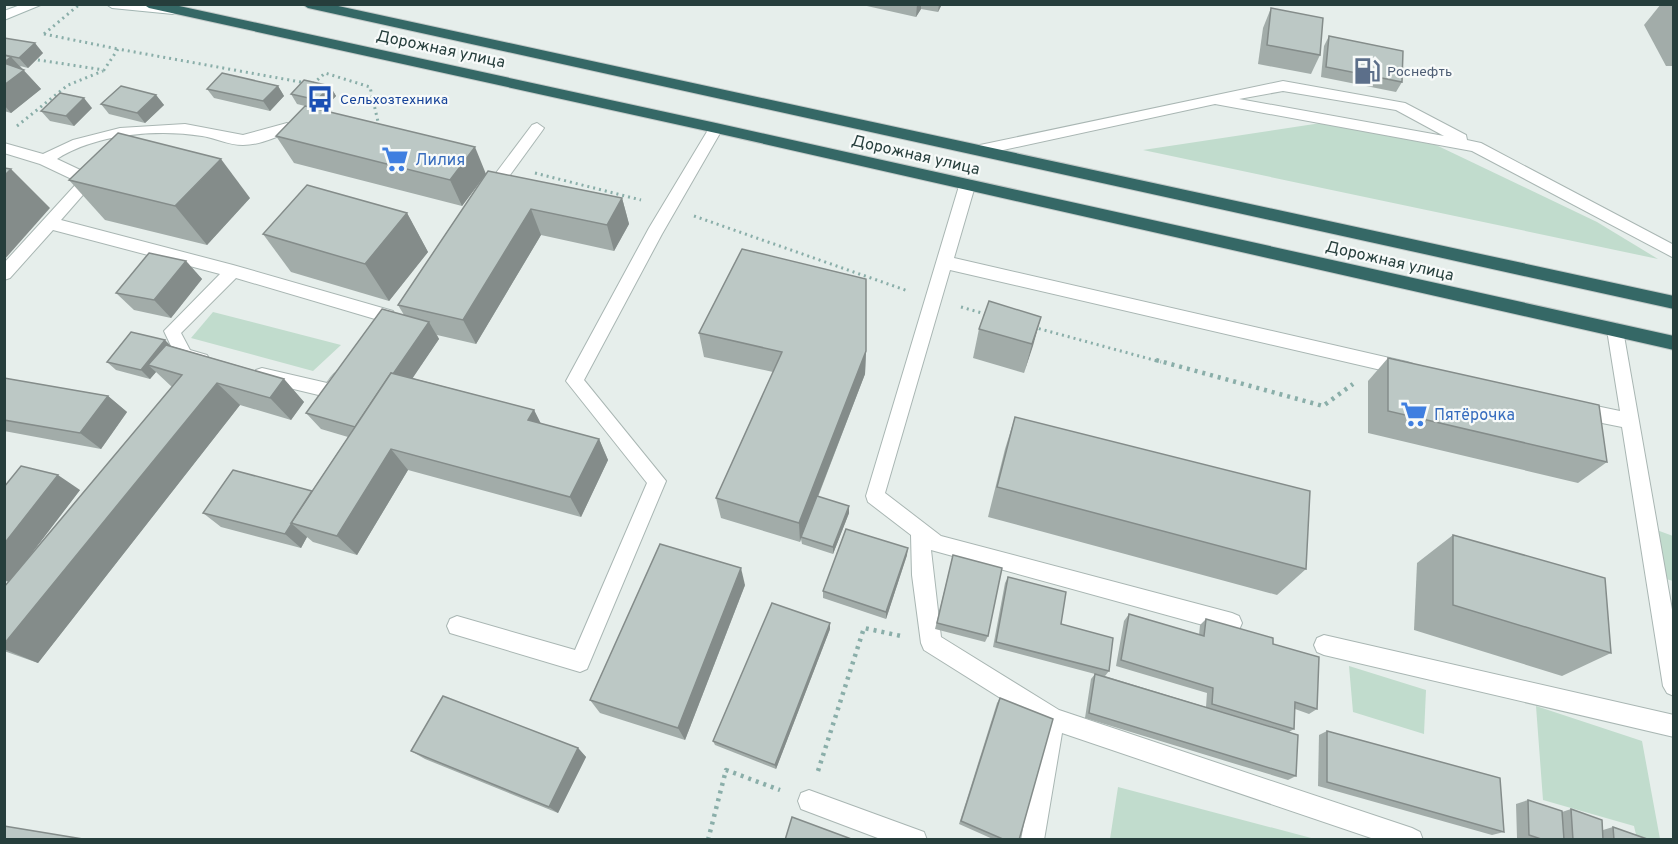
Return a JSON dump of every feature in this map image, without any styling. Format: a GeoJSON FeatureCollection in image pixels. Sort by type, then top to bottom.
{"type":"FeatureCollection","features":[{"type":"Feature","properties":{"kind":"highway","name":"Дорожная улица"},"geometry":{"type":"LineString","coordinates":[[149,4],[1674,342]]}},
{"type":"Feature","properties":{"kind":"highway","name":"Дорожная улица"},"geometry":{"type":"LineString","coordinates":[[309,4],[1674,303]]}},
{"type":"Feature","properties":{"kind":"main road"},"geometry":{"type":"LineString","coordinates":[[4,16],[38,4]]}},
{"type":"Feature","properties":{"kind":"main road"},"geometry":{"type":"LineString","coordinates":[[112,4],[176,10]]}},
{"type":"Feature","properties":{"kind":"main road"},"geometry":{"type":"LineString","coordinates":[[980,150],[1282,86],[1400,106],[1674,252]]}},
{"type":"Feature","properties":{"kind":"main road"},"geometry":{"type":"LineString","coordinates":[[1215,99],[1476,147]]}},
{"type":"Feature","properties":{"kind":"main road"},"geometry":{"type":"LineString","coordinates":[[45,160],[54,152],[116,133],[168,129],[201,131],[243,140],[287,128]]}},
{"type":"Feature","properties":{"kind":"main road"},"geometry":{"type":"LineString","coordinates":[[482,203],[537,128]]}},
{"type":"Feature","properties":{"kind":"main road"},"geometry":{"type":"LineString","coordinates":[[457,626],[580,662],[657,481],[575,381],[716,128]]}},
{"type":"Feature","properties":{"kind":"main road"},"geometry":{"type":"LineString","coordinates":[[4,148],[45,160],[88,180],[4,274]]}},
{"type":"Feature","properties":{"kind":"main road"},"geometry":{"type":"LineString","coordinates":[[967,186],[875,496],[936,543],[1232,623]]}},
{"type":"Feature","properties":{"kind":"main road"},"geometry":{"type":"LineString","coordinates":[[50,223],[233,271],[387,316]]}},
{"type":"Feature","properties":{"kind":"main road"},"geometry":{"type":"LineString","coordinates":[[944,262],[1422,373]]}},
{"type":"Feature","properties":{"kind":"main road"},"geometry":{"type":"LineString","coordinates":[[218,364],[184,356],[172,331],[233,271]]}},
{"type":"Feature","properties":{"kind":"main road"},"geometry":{"type":"LineString","coordinates":[[366,344],[387,316],[405,303]]}},
{"type":"Feature","properties":{"kind":"main road"},"geometry":{"type":"LineString","coordinates":[[1615,330],[1674,686]]}},
{"type":"Feature","properties":{"kind":"main road"},"geometry":{"type":"LineString","coordinates":[[241,369],[331,391],[352,363]]}},
{"type":"Feature","properties":{"kind":"main road"},"geometry":{"type":"LineString","coordinates":[[1560,406],[1630,421]]}},
{"type":"Feature","properties":{"kind":"main road"},"geometry":{"type":"LineString","coordinates":[[920,530],[922,575],[931,643],[1054,719],[1412,840]]}},
{"type":"Feature","properties":{"kind":"main road"},"geometry":{"type":"LineString","coordinates":[[1324,645],[1674,726]]}},
{"type":"Feature","properties":{"kind":"main road"},"geometry":{"type":"LineString","coordinates":[[1032,840],[1054,719]]}},
{"type":"Feature","properties":{"kind":"main road"},"geometry":{"type":"LineString","coordinates":[[809,801],[916,840]]}},
{"type":"Feature","properties":{"kind":"path"},"geometry":{"type":"LineString","coordinates":[[80,4],[44,34],[314,84],[326,73],[370,87],[379,127]]}},
{"type":"Feature","properties":{"kind":"path"},"geometry":{"type":"LineString","coordinates":[[14,129],[68,85],[104,70],[118,49]]}},
{"type":"Feature","properties":{"kind":"path"},"geometry":{"type":"LineString","coordinates":[[23,57],[104,70]]}},
{"type":"Feature","properties":{"kind":"path"},"geometry":{"type":"LineString","coordinates":[[509,166],[670,207],[933,300],[990,315]]}},
{"type":"Feature","properties":{"kind":"path"},"geometry":{"type":"LineString","coordinates":[[1025,325],[1323,406],[1359,380]]}},
{"type":"Feature","properties":{"kind":"path"},"geometry":{"type":"LineString","coordinates":[[708,840],[726,770],[809,801],[864,628],[931,643]]}},
{"type":"Feature","properties":{"kind":"green space"},"geometry":{"type":"Polygon","coordinates":[[[1321,123],[1436,145],[1597,222],[1658,259],[1143,150],[1321,123]]]}},
{"type":"Feature","properties":{"kind":"green space"},"geometry":{"type":"Polygon","coordinates":[[[213,312],[341,345],[313,371],[191,338],[213,312]]]}},
{"type":"Feature","properties":{"kind":"green space"},"geometry":{"type":"Polygon","coordinates":[[[1654,529],[1673,536],[1673,581],[1656,576],[1654,529]]]}},
{"type":"Feature","properties":{"kind":"green space"},"geometry":{"type":"Polygon","coordinates":[[[1349,666],[1426,690],[1424,734],[1353,712],[1349,666]]]}},
{"type":"Feature","properties":{"kind":"green space"},"geometry":{"type":"Polygon","coordinates":[[[1536,706],[1642,741],[1660,839],[1637,839],[1634,826],[1543,800],[1536,706]]]}},
{"type":"Feature","properties":{"kind":"green space"},"geometry":{"type":"Polygon","coordinates":[[[1118,787],[1315,839],[1110,839],[1118,787]]]}},
{"type":"Feature","properties":{"kind":"building"},"geometry":{"type":"Polygon","coordinates":[[[1271,8],[1323,18],[1320,55],[1267,45],[1271,8]]]}},
{"type":"Feature","properties":{"kind":"building"},"geometry":{"type":"Polygon","coordinates":[[[1329,36],[1403,51],[1402,82],[1326,67],[1329,36]]]}},
{"type":"Feature","properties":{"kind":"building"},"geometry":{"type":"Polygon","coordinates":[[[4,38],[35,43],[19,58],[4,55],[4,38]]]}},
{"type":"Feature","properties":{"kind":"building"},"geometry":{"type":"Polygon","coordinates":[[[4,55],[11,57],[4,62],[4,55]]]}},
{"type":"Feature","properties":{"kind":"building"},"geometry":{"type":"Polygon","coordinates":[[[4,63],[24,70],[4,85],[4,63]]]}},
{"type":"Feature","properties":{"kind":"building"},"geometry":{"type":"Polygon","coordinates":[[[222,73],[278,86],[263,101],[207,89],[222,73]]]}},
{"type":"Feature","properties":{"kind":"building"},"geometry":{"type":"Polygon","coordinates":[[[304,80],[330,86],[317,100],[291,94],[304,80]]]}},
{"type":"Feature","properties":{"kind":"building"},"geometry":{"type":"Polygon","coordinates":[[[121,86],[156,95],[137,113],[101,104],[121,86]]]}},
{"type":"Feature","properties":{"kind":"building"},"geometry":{"type":"Polygon","coordinates":[[[60,93],[84,98],[66,116],[41,111],[60,93]]]}},
{"type":"Feature","properties":{"kind":"building"},"geometry":{"type":"Polygon","coordinates":[[[305,106],[475,147],[450,180],[276,136],[305,106]]]}},
{"type":"Feature","properties":{"kind":"building"},"geometry":{"type":"Polygon","coordinates":[[[118,133],[221,159],[175,206],[69,180],[118,133]]]}},
{"type":"Feature","properties":{"kind":"building"},"geometry":{"type":"Polygon","coordinates":[[[4,168],[11,169],[4,176],[4,168]]]}},
{"type":"Feature","properties":{"kind":"building"},"geometry":{"type":"Polygon","coordinates":[[[488,171],[622,198],[607,225],[531,209],[463,320],[398,305],[488,171]]]}},
{"type":"Feature","properties":{"kind":"building"},"geometry":{"type":"Polygon","coordinates":[[[307,185],[407,213],[365,264],[263,234],[307,185]]]}},
{"type":"Feature","properties":{"kind":"building"},"geometry":{"type":"Polygon","coordinates":[[[742,249],[866,279],[866,351],[799,523],[716,498],[782,352],[699,333],[742,249]]]}},
{"type":"Feature","properties":{"kind":"building"},"geometry":{"type":"Polygon","coordinates":[[[149,253],[186,261],[154,300],[116,293],[149,253]]]}},
{"type":"Feature","properties":{"kind":"building"},"geometry":{"type":"Polygon","coordinates":[[[989,301],[1041,317],[1032,344],[979,329],[989,301]]]}},
{"type":"Feature","properties":{"kind":"building"},"geometry":{"type":"Polygon","coordinates":[[[382,309],[429,322],[355,427],[306,413],[382,309]]]}},
{"type":"Feature","properties":{"kind":"building"},"geometry":{"type":"Polygon","coordinates":[[[131,332],[165,340],[141,370],[107,362],[131,332]]]}},
{"type":"Feature","properties":{"kind":"building"},"geometry":{"type":"Polygon","coordinates":[[[166,345],[284,379],[270,398],[217,383],[4,644],[4,587],[182,375],[148,365],[166,345]]]}},
{"type":"Feature","properties":{"kind":"building"},"geometry":{"type":"Polygon","coordinates":[[[1388,358],[1599,405],[1607,462],[1388,411],[1388,358]]]}},
{"type":"Feature","properties":{"kind":"building"},"geometry":{"type":"Polygon","coordinates":[[[391,373],[534,410],[528,420],[599,439],[570,497],[391,449],[337,536],[291,523],[391,373]]]}},
{"type":"Feature","properties":{"kind":"building"},"geometry":{"type":"Polygon","coordinates":[[[4,378],[108,396],[80,433],[4,420],[4,378]]]}},
{"type":"Feature","properties":{"kind":"building"},"geometry":{"type":"Polygon","coordinates":[[[1015,417],[1310,491],[1306,569],[997,487],[1015,417]]]}},
{"type":"Feature","properties":{"kind":"building"},"geometry":{"type":"Polygon","coordinates":[[[21,466],[58,475],[4,544],[4,487],[21,466]]]}},
{"type":"Feature","properties":{"kind":"building"},"geometry":{"type":"Polygon","coordinates":[[[233,470],[312,491],[285,534],[203,513],[233,470]]]}},
{"type":"Feature","properties":{"kind":"building"},"geometry":{"type":"Polygon","coordinates":[[[817,496],[849,506],[833,547],[801,537],[817,496]]]}},
{"type":"Feature","properties":{"kind":"building"},"geometry":{"type":"Polygon","coordinates":[[[846,529],[908,548],[886,612],[823,591],[846,529]]]}},
{"type":"Feature","properties":{"kind":"building"},"geometry":{"type":"Polygon","coordinates":[[[1453,535],[1605,578],[1611,653],[1453,605],[1453,535]]]}},
{"type":"Feature","properties":{"kind":"building"},"geometry":{"type":"Polygon","coordinates":[[[660,544],[741,568],[678,728],[590,700],[660,544]]]}},
{"type":"Feature","properties":{"kind":"building"},"geometry":{"type":"Polygon","coordinates":[[[953,555],[1002,568],[988,636],[937,623],[953,555]]]}},
{"type":"Feature","properties":{"kind":"building"},"geometry":{"type":"Polygon","coordinates":[[[1008,577],[1066,592],[1061,624],[1113,638],[1109,671],[996,642],[1008,577]]]}},
{"type":"Feature","properties":{"kind":"building"},"geometry":{"type":"Polygon","coordinates":[[[772,603],[830,623],[775,765],[713,741],[772,603]]]}},
{"type":"Feature","properties":{"kind":"building"},"geometry":{"type":"Polygon","coordinates":[[[1129,614],[1204,636],[1206,619],[1273,638],[1273,644],[1319,657],[1317,709],[1295,702],[1294,729],[1212,704],[1213,688],[1121,660],[1129,614]]]}},
{"type":"Feature","properties":{"kind":"building"},"geometry":{"type":"Polygon","coordinates":[[[1095,674],[1298,735],[1296,776],[1089,713],[1095,674]]]}},
{"type":"Feature","properties":{"kind":"building"},"geometry":{"type":"Polygon","coordinates":[[[443,696],[578,748],[549,807],[411,751],[443,696]]]}},
{"type":"Feature","properties":{"kind":"building"},"geometry":{"type":"Polygon","coordinates":[[[1000,698],[1053,719],[1019,840],[1005,840],[961,821],[1000,698]]]}},
{"type":"Feature","properties":{"kind":"building"},"geometry":{"type":"Polygon","coordinates":[[[1327,731],[1500,778],[1504,832],[1327,782],[1327,731]]]}},
{"type":"Feature","properties":{"kind":"building"},"geometry":{"type":"Polygon","coordinates":[[[1528,800],[1562,811],[1564,840],[1544,840],[1529,835],[1528,800]]]}},
{"type":"Feature","properties":{"kind":"building"},"geometry":{"type":"Polygon","coordinates":[[[1571,809],[1602,820],[1603,840],[1573,840],[1571,809]]]}},
{"type":"Feature","properties":{"kind":"building"},"geometry":{"type":"Polygon","coordinates":[[[792,817],[854,840],[785,840],[792,817]]]}},
{"type":"Feature","properties":{"kind":"building"},"geometry":{"type":"Polygon","coordinates":[[[4,826],[89,840],[4,840],[4,826]]]}},
{"type":"Feature","properties":{"kind":"building"},"geometry":{"type":"Polygon","coordinates":[[[1613,827],[1650,840],[1614,840],[1613,827]]]}},
{"type":"Feature","properties":{"kind":"place","name":"Роснефть"},"geometry":{"type":"Point","coordinates":[1367,71]}},
{"type":"Feature","properties":{"kind":"place","name":"Сельхозтехника"},"geometry":{"type":"Point","coordinates":[320,99]}},
{"type":"Feature","properties":{"kind":"place","name":"Лилия"},"geometry":{"type":"Point","coordinates":[395,159]}},
{"type":"Feature","properties":{"kind":"place","name":"Пятёрочка"},"geometry":{"type":"Point","coordinates":[1414,414]}}]}
